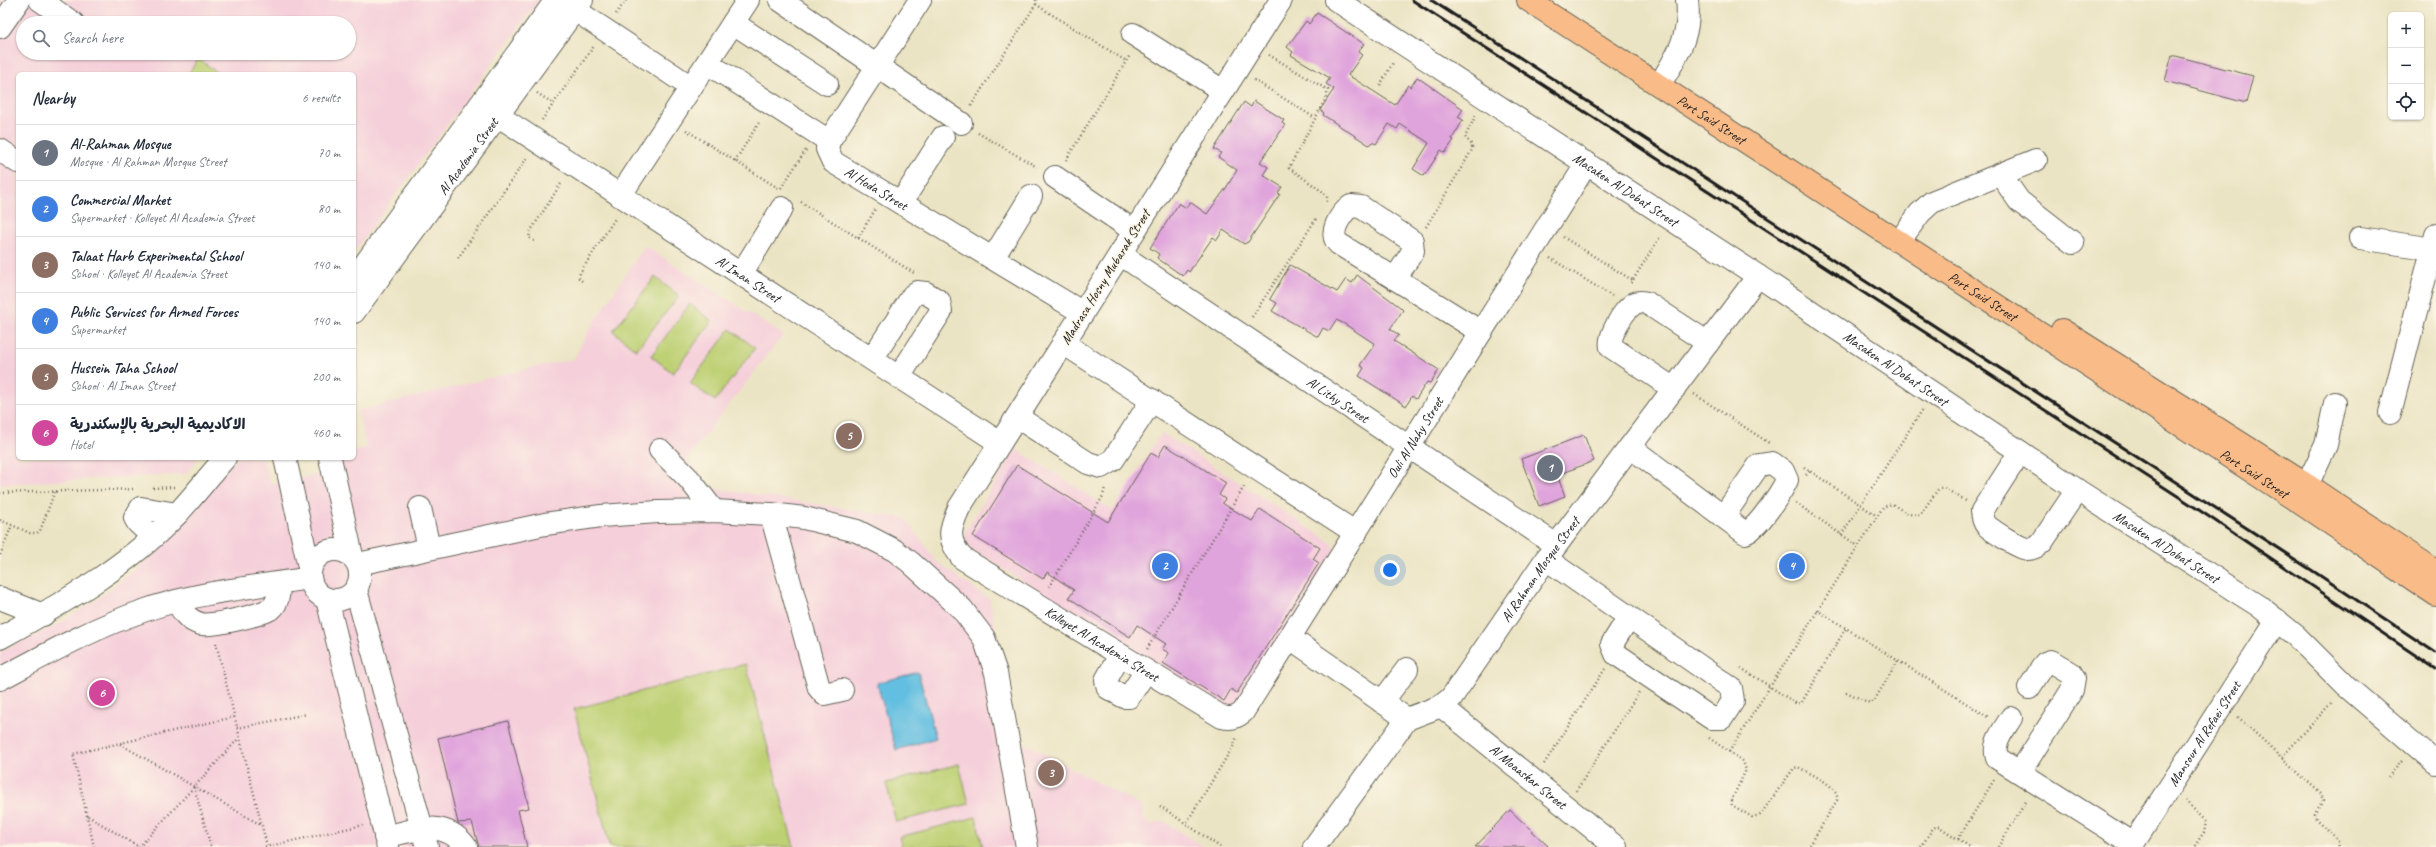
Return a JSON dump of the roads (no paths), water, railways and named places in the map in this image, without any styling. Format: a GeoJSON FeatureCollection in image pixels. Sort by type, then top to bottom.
{"type":"FeatureCollection","features":[{"type":"Feature","properties":{"kind":"main road","name":"Port Said Street"},"geometry":{"type":"LineString","coordinates":[[1528,0],[2302,493],[2436,571]]}},
{"type":"Feature","properties":{"kind":"main road","name":"Port Said Street"},"geometry":{"type":"LineString","coordinates":[[1555,0],[1814,174],[1902,237]]}},
{"type":"Feature","properties":{"kind":"main road","name":"Port Said Street"},"geometry":{"type":"LineString","coordinates":[[2302,493],[2436,595]]}},
{"type":"Feature","properties":{"kind":"street"},"geometry":{"type":"LineString","coordinates":[[40,0],[63,16]]}},
{"type":"Feature","properties":{"kind":"street"},"geometry":{"type":"LineString","coordinates":[[624,198],[670,120],[748,0]]}},
{"type":"Feature","properties":{"kind":"street"},"geometry":{"type":"LineString","coordinates":[[780,0],[961,123]]}},
{"type":"Feature","properties":{"kind":"street"},"geometry":{"type":"LineString","coordinates":[[707,63],[829,142],[920,0]]}},
{"type":"Feature","properties":{"kind":"street","name":"Madrasa Hosny Mubarak Street"},"geometry":{"type":"LineString","coordinates":[[962,558],[953,547],[950,536],[952,523],[959,508],[1236,70],[1282,0]]}},
{"type":"Feature","properties":{"kind":"street","name":"Masaken Al Dobat Street"},"geometry":{"type":"LineString","coordinates":[[1336,0],[1487,97],[1758,276],[2077,490],[2240,594],[2277,620],[2346,686],[2436,763]]}},
{"type":"Feature","properties":{"kind":"street"},"geometry":{"type":"LineString","coordinates":[[1666,74],[1682,49],[1687,33],[1689,21],[1688,0]]}},
{"type":"Feature","properties":{"kind":"street"},"geometry":{"type":"LineString","coordinates":[[568,2],[605,30],[691,87]]}},
{"type":"Feature","properties":{"kind":"street","name":"Al Academia Street"},"geometry":{"type":"LineString","coordinates":[[356,277],[409,220],[497,115],[568,2]]}},
{"type":"Feature","properties":{"kind":"street","name":"Al Academia Street"},"geometry":{"type":"LineString","coordinates":[[356,309],[409,220],[568,2]]}},
{"type":"Feature","properties":{"kind":"street"},"geometry":{"type":"LineString","coordinates":[[733,23],[827,84]]}},
{"type":"Feature","properties":{"kind":"street"},"geometry":{"type":"LineString","coordinates":[[1136,37],[1223,91]]}},
{"type":"Feature","properties":{"kind":"street","name":"Al Iman Street"},"geometry":{"type":"LineString","coordinates":[[497,115],[1000,443]]}},
{"type":"Feature","properties":{"kind":"street"},"geometry":{"type":"LineString","coordinates":[[893,198],[943,137]]}},
{"type":"Feature","properties":{"kind":"street","name":"Al Hoda Street"},"geometry":{"type":"LineString","coordinates":[[829,142],[828,149],[833,162],[1082,313]]}},
{"type":"Feature","properties":{"kind":"street"},"geometry":{"type":"LineString","coordinates":[[0,150],[16,161]]}},
{"type":"Feature","properties":{"kind":"street"},"geometry":{"type":"LineString","coordinates":[[1902,237],[1920,213],[1932,202],[2036,160]]}},
{"type":"Feature","properties":{"kind":"street","name":"Ouli Al Nahy Street"},"geometry":{"type":"LineString","coordinates":[[1236,715],[1290,638],[1481,332],[1548,228],[1587,163]]}},
{"type":"Feature","properties":{"kind":"street"},"geometry":{"type":"LineString","coordinates":[[2001,174],[2019,201],[2073,243]]}},
{"type":"Feature","properties":{"kind":"street"},"geometry":{"type":"LineString","coordinates":[[1055,177],[1134,231]]}},
{"type":"Feature","properties":{"kind":"street"},"geometry":{"type":"LineString","coordinates":[[993,258],[1031,196]]}},
{"type":"Feature","properties":{"kind":"street"},"geometry":{"type":"LineString","coordinates":[[741,274],[789,200]]}},
{"type":"Feature","properties":{"kind":"street"},"geometry":{"type":"LineString","coordinates":[[1395,279],[1414,246],[1409,238],[1356,206],[1347,209],[1335,229],[1335,241],[1395,279],[1481,332]]}},
{"type":"Feature","properties":{"kind":"street"},"geometry":{"type":"LineString","coordinates":[[2360,238],[2434,242],[2390,413]]}},
{"type":"Feature","properties":{"kind":"street","name":"Al Lithy Street"},"geometry":{"type":"LineString","coordinates":[[1120,254],[1409,447],[1551,552],[1629,617],[1731,688],[1734,701],[1722,718],[1711,718],[1616,654],[1612,644],[1629,617]]}},
{"type":"Feature","properties":{"kind":"street","name":"Al Rahman Mosque Street"},"geometry":{"type":"LineString","coordinates":[[1407,719],[1441,706],[1452,698],[1551,552],[1758,276]]}},
{"type":"Feature","properties":{"kind":"street"},"geometry":{"type":"LineString","coordinates":[[872,359],[913,295],[917,292],[926,293],[939,301],[941,311],[899,377]]}},
{"type":"Feature","properties":{"kind":"street"},"geometry":{"type":"LineString","coordinates":[[1674,389],[1611,347],[1609,341],[1611,334],[1631,305],[1642,302],[1647,303],[1708,343]]}},
{"type":"Feature","properties":{"kind":"street"},"geometry":{"type":"LineString","coordinates":[[1063,343],[1356,533]]}},
{"type":"Feature","properties":{"kind":"street"},"geometry":{"type":"LineString","coordinates":[[1017,416],[1088,463],[1101,467],[1113,460],[1152,400]]}},
{"type":"Feature","properties":{"kind":"street"},"geometry":{"type":"LineString","coordinates":[[2302,493],[2326,446],[2335,402]]}},
{"type":"Feature","properties":{"kind":"street"},"geometry":{"type":"LineString","coordinates":[[1630,447],[1723,517],[1741,530],[1749,532],[1787,480],[1786,475],[1772,463],[1763,462],[1759,465],[1723,517]]}},
{"type":"Feature","properties":{"kind":"street"},"geometry":{"type":"LineString","coordinates":[[660,450],[689,479],[714,511]]}},
{"type":"Feature","properties":{"kind":"street"},"geometry":{"type":"LineString","coordinates":[[2020,452],[1982,511],[1983,519],[1987,526],[2020,547],[2032,548],[2042,542],[2077,490]]}},
{"type":"Feature","properties":{"kind":"street"},"geometry":{"type":"LineString","coordinates":[[0,638],[88,588],[153,537],[177,514],[223,460]]}},
{"type":"Feature","properties":{"kind":"street"},"geometry":{"type":"LineString","coordinates":[[285,460],[310,575],[316,591],[327,599],[338,600],[348,597],[356,590],[360,577],[330,460]]}},
{"type":"Feature","properties":{"kind":"street"},"geometry":{"type":"LineString","coordinates":[[153,537],[138,523],[135,518],[141,508],[177,514]]}},
{"type":"Feature","properties":{"kind":"street"},"geometry":{"type":"LineString","coordinates":[[420,508],[429,548]]}},
{"type":"Feature","properties":{"kind":"street"},"geometry":{"type":"LineString","coordinates":[[310,575],[314,562],[321,553],[332,549],[343,550],[355,560],[429,548],[545,524],[601,516],[658,512],[714,511],[771,514],[838,525],[876,539],[910,562],[974,622],[984,638],[994,667],[1027,847]]}},
{"type":"Feature","properties":{"kind":"street"},"geometry":{"type":"LineString","coordinates":[[771,514],[819,688],[824,694],[842,690]]}},
{"type":"Feature","properties":{"kind":"street","name":"Kolleyet Al Academia Street"},"geometry":{"type":"LineString","coordinates":[[962,558],[1222,717],[1236,715]]}},
{"type":"Feature","properties":{"kind":"street"},"geometry":{"type":"LineString","coordinates":[[0,679],[80,637],[143,610],[177,601],[278,584],[310,575]]}},
{"type":"Feature","properties":{"kind":"street"},"geometry":{"type":"LineString","coordinates":[[177,601],[182,611],[190,619],[200,624],[212,624],[268,611],[278,599],[278,584]]}},
{"type":"Feature","properties":{"kind":"street"},"geometry":{"type":"LineString","coordinates":[[356,590],[425,838]]}},
{"type":"Feature","properties":{"kind":"street"},"geometry":{"type":"LineString","coordinates":[[0,598],[42,615]]}},
{"type":"Feature","properties":{"kind":"street"},"geometry":{"type":"LineString","coordinates":[[327,599],[385,835],[425,838]]}},
{"type":"Feature","properties":{"kind":"street","name":"Mansour Al Refaei Street"},"geometry":{"type":"LineString","coordinates":[[2132,846],[2277,620]]}},
{"type":"Feature","properties":{"kind":"street"},"geometry":{"type":"LineString","coordinates":[[1290,638],[1407,719],[1314,847]]}},
{"type":"Feature","properties":{"kind":"street"},"geometry":{"type":"LineString","coordinates":[[2020,773],[2072,690],[2074,678],[2071,672],[2051,661],[2045,663],[2029,688]]}},
{"type":"Feature","properties":{"kind":"street"},"geometry":{"type":"LineString","coordinates":[[1382,702],[1407,669]]}},
{"type":"Feature","properties":{"kind":"street","name":"Al Moaaskar Street"},"geometry":{"type":"LineString","coordinates":[[1441,706],[1616,847]]}},
{"type":"Feature","properties":{"kind":"street"},"geometry":{"type":"LineString","coordinates":[[2008,723],[1994,751],[1997,758],[2132,846]]}},
{"type":"Feature","properties":{"kind":"street"},"geometry":{"type":"LineString","coordinates":[[425,838],[434,828],[447,831],[458,837],[466,847]]}},
{"type":"Feature","properties":{"kind":"water"},"geometry":{"type":"Polygon","coordinates":[[[918,672],[936,738],[896,750],[877,683],[918,672]]]}},
{"type":"Feature","properties":{"kind":"railway"},"geometry":{"type":"LineString","coordinates":[[1412,0],[2193,506],[2436,669]]}},
{"type":"Feature","properties":{"kind":"railway"},"geometry":{"type":"LineString","coordinates":[[1431,0],[2316,573],[2436,653]]}},
{"type":"Feature","properties":{"kind":"place","name":"Hussein Taha School"},"geometry":{"type":"Point","coordinates":[849,436]}},
{"type":"Feature","properties":{"kind":"place","name":"Al-Rahman Mosque"},"geometry":{"type":"Point","coordinates":[1550,468]}},
{"type":"Feature","properties":{"kind":"place","name":"Commercial Market"},"geometry":{"type":"Point","coordinates":[1165,566]}},
{"type":"Feature","properties":{"kind":"place","name":"Public Services for Armed Forces"},"geometry":{"type":"Point","coordinates":[1792,566]}},
{"type":"Feature","properties":{"kind":"place","name":"الاكاديمية البحرية بالإسكندرية"},"geometry":{"type":"Point","coordinates":[102,693]}},
{"type":"Feature","properties":{"kind":"place","name":"Talaat Harb Experimental School"},"geometry":{"type":"Point","coordinates":[1051,773]}}]}
